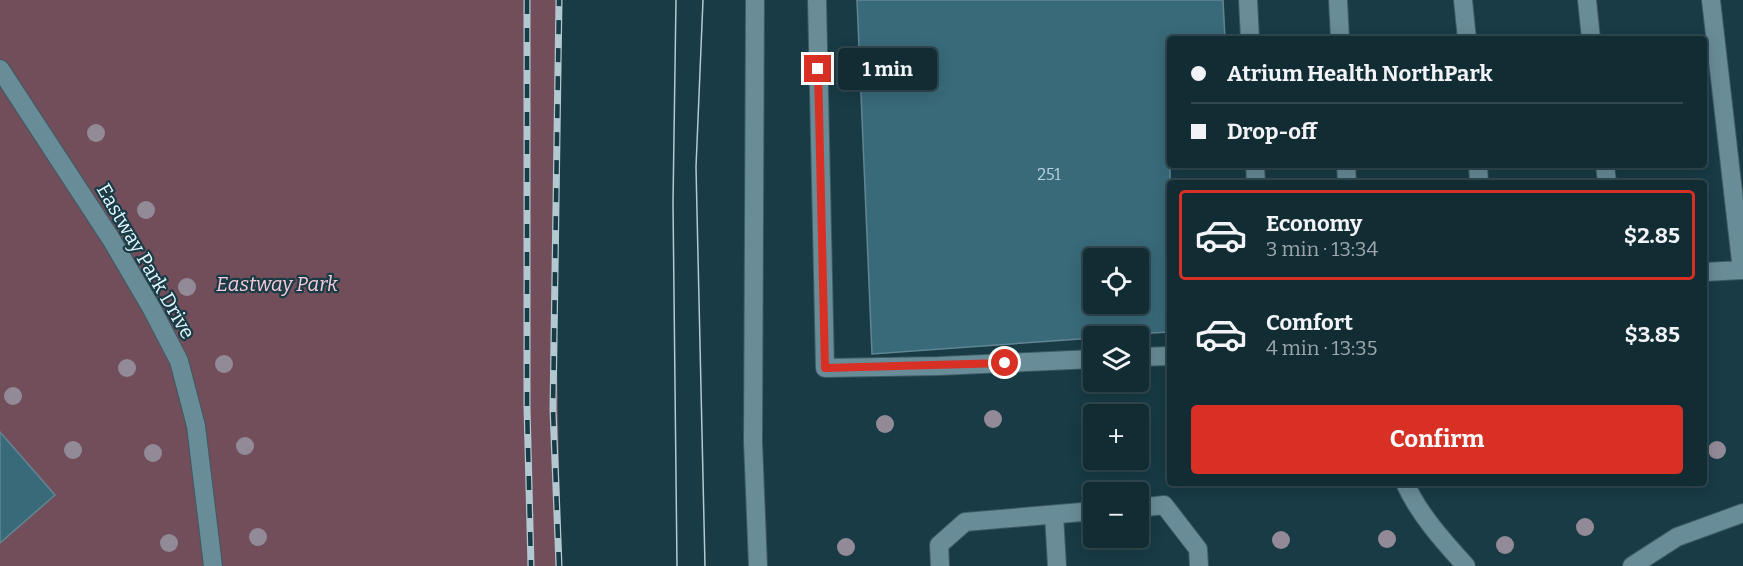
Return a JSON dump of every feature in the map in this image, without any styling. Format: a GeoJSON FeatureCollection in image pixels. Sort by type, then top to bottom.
{"type":"FeatureCollection","features":[{"type":"Feature","properties":{"kind":"street"},"geometry":{"type":"LineString","coordinates":[[755,0],[753,442],[758,566]]}},
{"type":"Feature","properties":{"kind":"street"},"geometry":{"type":"LineString","coordinates":[[817,0],[825,368],[1083,359]]}},
{"type":"Feature","properties":{"kind":"street"},"geometry":{"type":"LineString","coordinates":[[1248,0],[1250,36]]}},
{"type":"Feature","properties":{"kind":"street"},"geometry":{"type":"LineString","coordinates":[[1338,0],[1340,36]]}},
{"type":"Feature","properties":{"kind":"street"},"geometry":{"type":"LineString","coordinates":[[1463,0],[1467,36]]}},
{"type":"Feature","properties":{"kind":"street"},"geometry":{"type":"LineString","coordinates":[[1587,0],[1591,36]]}},
{"type":"Feature","properties":{"kind":"street"},"geometry":{"type":"LineString","coordinates":[[1707,272],[1742,270],[1711,0]]}},
{"type":"Feature","properties":{"kind":"street","name":"Eastway Park Drive"},"geometry":{"type":"LineString","coordinates":[[0,69],[111,239],[152,309],[179,362],[196,426],[213,566]]}},
{"type":"Feature","properties":{"kind":"street"},"geometry":{"type":"LineString","coordinates":[[1149,357],[1167,356]]}},
{"type":"Feature","properties":{"kind":"street"},"geometry":{"type":"LineString","coordinates":[[1406,486],[1448,546],[1466,566]]}},
{"type":"Feature","properties":{"kind":"street"},"geometry":{"type":"LineString","coordinates":[[1149,507],[1164,505],[1198,549],[1198,566]]}},
{"type":"Feature","properties":{"kind":"street"},"geometry":{"type":"LineString","coordinates":[[940,566],[939,545],[965,522],[1083,512]]}},
{"type":"Feature","properties":{"kind":"street"},"geometry":{"type":"LineString","coordinates":[[1632,566],[1677,537],[1743,513]]}},
{"type":"Feature","properties":{"kind":"street"},"geometry":{"type":"LineString","coordinates":[[1054,514],[1057,566]]}},
{"type":"Feature","properties":{"kind":"green space","name":"Eastway Park"},"geometry":{"type":"Polygon","coordinates":[[[0,0],[558,0],[554,207],[561,566],[0,566],[0,0]]]}},
{"type":"Feature","properties":{"kind":"building"},"geometry":{"type":"Polygon","coordinates":[[[857,0],[1223,0],[1225,36],[1167,36],[1167,168],[1170,168],[1170,180],[1167,180],[1167,332],[1149,333],[1149,326],[1083,326],[1083,339],[872,354],[857,0]]]}},
{"type":"Feature","properties":{"kind":"building"},"geometry":{"type":"Polygon","coordinates":[[[0,432],[55,495],[0,543],[0,432]]]}},
{"type":"Feature","properties":{"kind":"tram line"},"geometry":{"type":"LineString","coordinates":[[676,0],[673,203],[677,566]]}},
{"type":"Feature","properties":{"kind":"tram line"},"geometry":{"type":"LineString","coordinates":[[703,0],[696,167],[705,566]]}},
{"type":"Feature","properties":{"kind":"railway"},"geometry":{"type":"LineString","coordinates":[[527,0],[527,407],[531,566]]}},
{"type":"Feature","properties":{"kind":"railway"},"geometry":{"type":"LineString","coordinates":[[559,0],[553,409],[559,566]]}},
{"type":"Feature","properties":{"kind":"route"},"geometry":{"type":"LineString","coordinates":[[818,69],[825,368],[1005,363]]}}]}
